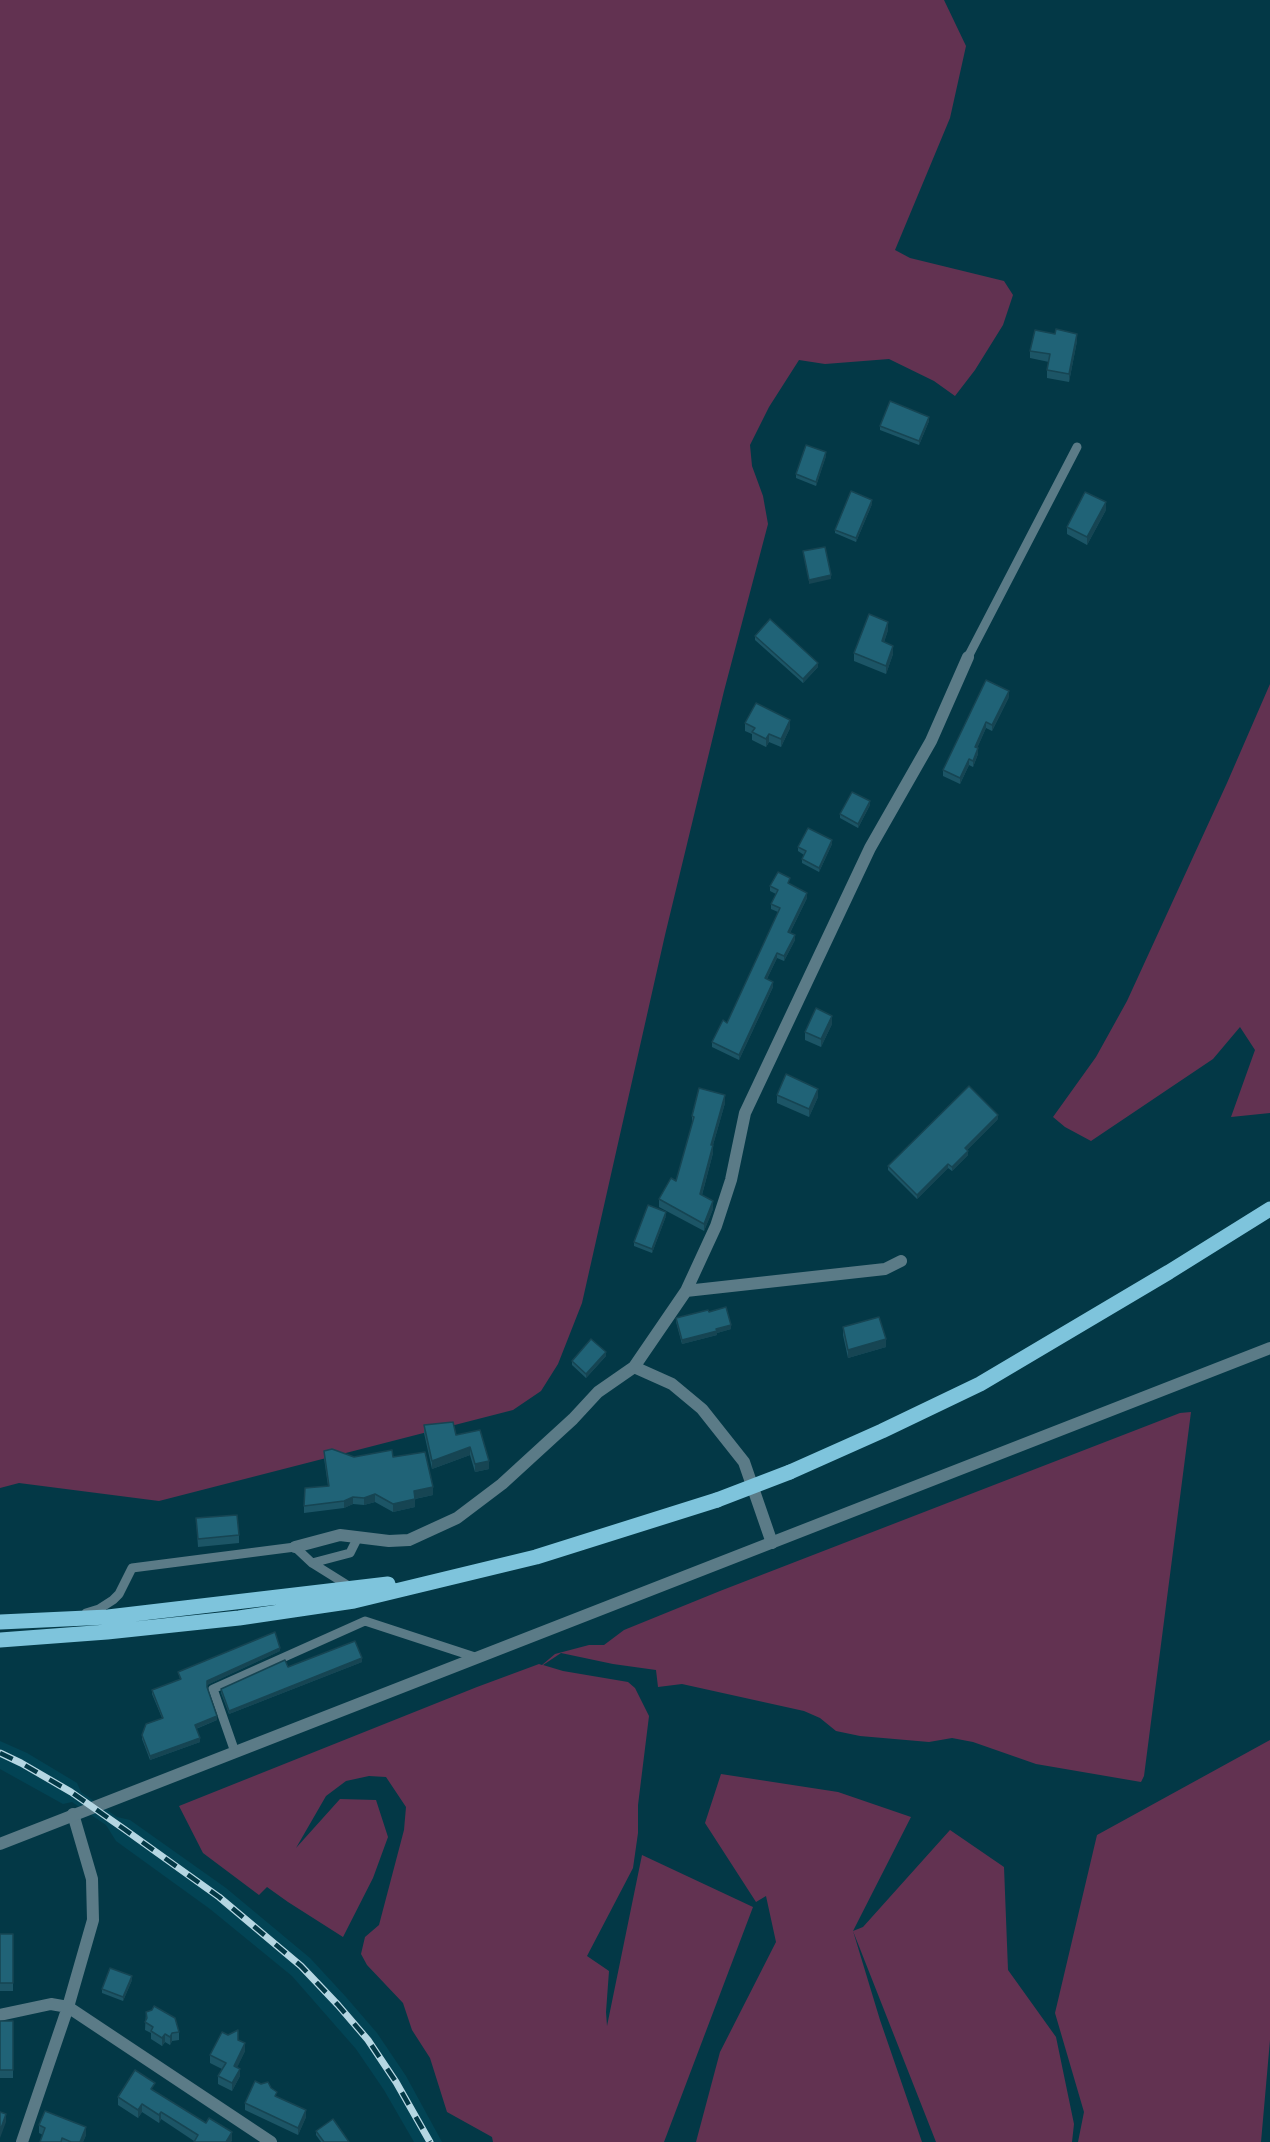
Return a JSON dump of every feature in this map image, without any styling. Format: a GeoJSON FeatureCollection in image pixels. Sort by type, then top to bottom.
{"type":"FeatureCollection","features":[{"type":"Feature","properties":{"kind":"main road"},"geometry":{"type":"LineString","coordinates":[[0,1640],[107,1632],[293,1611],[354,1601],[536,1557],[717,1500],[790,1472],[882,1431],[980,1383],[1169,1272],[1270,1209]]}},
{"type":"Feature","properties":{"kind":"main road"},"geometry":{"type":"LineString","coordinates":[[0,1622],[120,1616],[445,1579]]}},
{"type":"Feature","properties":{"kind":"street"},"geometry":{"type":"LineString","coordinates":[[295,1546],[340,1535],[389,1541],[409,1540],[457,1518],[502,1484],[573,1419],[598,1392],[634,1367],[686,1291],[716,1226],[728,1191],[745,1113],[870,849],[931,741],[968,657]]}},
{"type":"Feature","properties":{"kind":"street"},"geometry":{"type":"LineString","coordinates":[[686,1291],[885,1269],[901,1261]]}},
{"type":"Feature","properties":{"kind":"street"},"geometry":{"type":"LineString","coordinates":[[0,1844],[1270,1348]]}},
{"type":"Feature","properties":{"kind":"street"},"geometry":{"type":"LineString","coordinates":[[634,1367],[672,1384],[702,1409],[730,1444],[744,1462],[772,1543]]}},
{"type":"Feature","properties":{"kind":"street"},"geometry":{"type":"LineString","coordinates":[[22,2142],[68,2007],[93,1920],[92,1879],[73,1815]]}},
{"type":"Feature","properties":{"kind":"street"},"geometry":{"type":"LineString","coordinates":[[0,2015],[51,2004],[68,2007],[271,2142]]}},
{"type":"Feature","properties":{"kind":"lane"},"geometry":{"type":"LineString","coordinates":[[968,657],[1077,447]]}},
{"type":"Feature","properties":{"kind":"lane"},"geometry":{"type":"LineString","coordinates":[[312,1563],[350,1553],[358,1537]]}},
{"type":"Feature","properties":{"kind":"lane"},"geometry":{"type":"LineString","coordinates":[[40,1620],[99,1609],[119,1594],[132,1568],[295,1546],[312,1563],[352,1588]]}},
{"type":"Feature","properties":{"kind":"lane"},"geometry":{"type":"LineString","coordinates":[[235,1752],[213,1689],[365,1621],[478,1658]]}},
{"type":"Feature","properties":{"kind":"shaded area"},"geometry":{"type":"Polygon","coordinates":[[[0,0],[944,0],[966,46],[950,118],[895,250],[910,258],[1004,281],[1013,295],[1003,325],[975,370],[955,396],[934,381],[889,359],[825,364],[799,360],[769,407],[750,445],[752,466],[763,496],[768,524],[724,691],[665,935],[582,1303],[558,1364],[541,1391],[513,1410],[159,1501],[19,1483],[0,1488],[0,0]]]}},
{"type":"Feature","properties":{"kind":"shaded area"},"geometry":{"type":"Polygon","coordinates":[[[1270,684],[1270,1113],[1231,1117],[1255,1050],[1240,1027],[1213,1059],[1091,1141],[1065,1127],[1053,1117],[1096,1057],[1127,1001],[1270,684]]]}},
{"type":"Feature","properties":{"kind":"shaded area"},"geometry":{"type":"Polygon","coordinates":[[[1191,1412],[1144,1776],[1141,1782],[1036,1764],[973,1742],[952,1738],[929,1742],[860,1736],[836,1731],[820,1718],[804,1711],[682,1684],[658,1687],[656,1670],[561,1653],[543,1665],[563,1671],[628,1682],[635,1688],[649,1716],[633,1868],[587,1956],[609,1971],[607,2026],[642,1855],[753,1907],[664,2142],[493,2142],[492,2137],[447,2112],[430,2058],[412,2030],[403,2003],[367,1965],[361,1954],[365,1937],[379,1925],[404,1830],[406,1807],[386,1777],[369,1776],[346,1781],[326,1796],[296,1848],[340,1799],[376,1800],[388,1837],[373,1878],[343,1937],[267,1887],[259,1895],[203,1853],[179,1806],[477,1687],[539,1664],[542,1665],[555,1654],[589,1645],[604,1645],[624,1630],[720,1591],[1180,1413],[1191,1412]]]}},
{"type":"Feature","properties":{"kind":"shaded area"},"geometry":{"type":"Polygon","coordinates":[[[1270,1740],[1270,2040],[1261,2142],[1078,2142],[1084,2112],[1055,2013],[1097,1835],[1270,1740]]]}},
{"type":"Feature","properties":{"kind":"shaded area"},"geometry":{"type":"Polygon","coordinates":[[[0,1741],[27,1753],[77,1783],[81,1792],[117,1817],[130,1820],[226,1888],[310,1958],[377,2033],[406,2076],[442,2142],[414,2142],[384,2090],[356,2049],[292,1976],[210,1909],[116,1841],[106,1825],[72,1802],[63,1804],[0,1769],[0,1741]]]}},
{"type":"Feature","properties":{"kind":"shaded area"},"geometry":{"type":"Polygon","coordinates":[[[721,1774],[838,1792],[911,1817],[853,1931],[880,2020],[922,2142],[696,2142],[720,2052],[776,1942],[766,1896],[756,1902],[705,1823],[721,1774]]]}},
{"type":"Feature","properties":{"kind":"shaded area"},"geometry":{"type":"Polygon","coordinates":[[[950,1830],[1004,1867],[1008,1970],[1056,2037],[1074,2124],[1072,2142],[936,2142],[853,1931],[863,1927],[950,1830]]]}},
{"type":"Feature","properties":{"kind":"building"},"geometry":{"type":"Polygon","coordinates":[[[1056,329],[1077,334],[1069,374],[1047,370],[1050,354],[1030,351],[1035,330],[1055,334],[1056,329]]]}},
{"type":"Feature","properties":{"kind":"building"},"geometry":{"type":"Polygon","coordinates":[[[890,401],[929,417],[919,441],[880,426],[890,401]]]}},
{"type":"Feature","properties":{"kind":"building"},"geometry":{"type":"Polygon","coordinates":[[[806,445],[826,452],[816,482],[796,474],[806,445]]]}},
{"type":"Feature","properties":{"kind":"building"},"geometry":{"type":"Polygon","coordinates":[[[851,491],[872,500],[856,538],[835,530],[851,491]]]}},
{"type":"Feature","properties":{"kind":"building"},"geometry":{"type":"Polygon","coordinates":[[[1085,492],[1106,502],[1087,537],[1067,527],[1085,492]]]}},
{"type":"Feature","properties":{"kind":"building"},"geometry":{"type":"Polygon","coordinates":[[[825,547],[831,575],[809,580],[803,551],[825,547]]]}},
{"type":"Feature","properties":{"kind":"building"},"geometry":{"type":"Polygon","coordinates":[[[869,614],[888,622],[882,641],[893,646],[886,666],[854,653],[869,614]]]}},
{"type":"Feature","properties":{"kind":"building"},"geometry":{"type":"Polygon","coordinates":[[[770,619],[818,663],[803,679],[755,636],[770,619]]]}},
{"type":"Feature","properties":{"kind":"building"},"geometry":{"type":"Polygon","coordinates":[[[986,680],[1009,691],[992,725],[986,722],[975,747],[978,748],[973,761],[969,759],[960,778],[943,770],[986,680]]]}},
{"type":"Feature","properties":{"kind":"building"},"geometry":{"type":"Polygon","coordinates":[[[756,703],[790,720],[781,739],[769,734],[766,739],[752,732],[755,728],[745,723],[756,703]]]}},
{"type":"Feature","properties":{"kind":"building"},"geometry":{"type":"Polygon","coordinates":[[[852,792],[870,801],[858,824],[840,814],[852,792]]]}},
{"type":"Feature","properties":{"kind":"building"},"geometry":{"type":"Polygon","coordinates":[[[808,828],[832,840],[819,868],[802,859],[806,851],[798,847],[808,828]]]}},
{"type":"Feature","properties":{"kind":"building"},"geometry":{"type":"Polygon","coordinates":[[[778,872],[790,878],[788,883],[807,893],[788,932],[795,935],[784,956],[777,953],[765,978],[773,982],[739,1055],[712,1042],[723,1020],[727,1023],[780,908],[771,904],[778,890],[770,886],[778,872]]]}},
{"type":"Feature","properties":{"kind":"building"},"geometry":{"type":"Polygon","coordinates":[[[816,1008],[832,1016],[821,1039],[805,1032],[816,1008]]]}},
{"type":"Feature","properties":{"kind":"building"},"geometry":{"type":"Polygon","coordinates":[[[786,1074],[818,1089],[809,1109],[777,1095],[786,1074]]]}},
{"type":"Feature","properties":{"kind":"building"},"geometry":{"type":"Polygon","coordinates":[[[969,1086],[998,1115],[965,1148],[968,1151],[952,1167],[948,1164],[917,1195],[888,1166],[969,1086]]]}},
{"type":"Feature","properties":{"kind":"building"},"geometry":{"type":"Polygon","coordinates":[[[699,1088],[725,1095],[700,1194],[713,1201],[704,1224],[659,1199],[671,1178],[676,1181],[694,1117],[692,1116],[699,1088]]]}},
{"type":"Feature","properties":{"kind":"building"},"geometry":{"type":"Polygon","coordinates":[[[648,1205],[666,1212],[652,1249],[634,1242],[648,1205]]]}},
{"type":"Feature","properties":{"kind":"building"},"geometry":{"type":"Polygon","coordinates":[[[726,1307],[731,1325],[682,1340],[676,1318],[726,1307]]]}},
{"type":"Feature","properties":{"kind":"building"},"geometry":{"type":"Polygon","coordinates":[[[879,1317],[886,1339],[848,1350],[843,1327],[879,1317]]]}},
{"type":"Feature","properties":{"kind":"building"},"geometry":{"type":"Polygon","coordinates":[[[591,1339],[606,1352],[586,1374],[572,1361],[591,1339]]]}},
{"type":"Feature","properties":{"kind":"building"},"geometry":{"type":"Polygon","coordinates":[[[453,1422],[456,1435],[480,1430],[489,1461],[475,1464],[470,1447],[432,1461],[424,1425],[453,1422]]]}},
{"type":"Feature","properties":{"kind":"building"},"geometry":{"type":"Polygon","coordinates":[[[332,1449],[354,1457],[392,1450],[393,1457],[425,1452],[433,1487],[414,1491],[415,1499],[393,1504],[375,1494],[364,1498],[353,1497],[344,1501],[304,1506],[305,1488],[329,1486],[324,1451],[332,1449]]]}},
{"type":"Feature","properties":{"kind":"building"},"geometry":{"type":"Polygon","coordinates":[[[237,1515],[239,1535],[198,1539],[196,1518],[237,1515]]]}},
{"type":"Feature","properties":{"kind":"building"},"geometry":{"type":"Polygon","coordinates":[[[275,1632],[280,1648],[207,1681],[217,1716],[195,1725],[200,1738],[150,1756],[142,1735],[146,1724],[163,1718],[152,1690],[181,1679],[178,1672],[275,1632]]]}},
{"type":"Feature","properties":{"kind":"building"},"geometry":{"type":"Polygon","coordinates":[[[355,1641],[362,1658],[229,1711],[221,1689],[285,1660],[288,1667],[355,1641]]]}},
{"type":"Feature","properties":{"kind":"building"},"geometry":{"type":"Polygon","coordinates":[[[0,1934],[13,1934],[13,1983],[0,1983],[0,1934]]]}},
{"type":"Feature","properties":{"kind":"building"},"geometry":{"type":"Polygon","coordinates":[[[110,1968],[132,1976],[123,1997],[102,1989],[110,1968]]]}},
{"type":"Feature","properties":{"kind":"building"},"geometry":{"type":"Polygon","coordinates":[[[154,2006],[175,2018],[179,2032],[172,2033],[170,2037],[165,2034],[162,2038],[151,2031],[153,2027],[145,2022],[146,2012],[152,2010],[154,2006]]]}},
{"type":"Feature","properties":{"kind":"building"},"geometry":{"type":"Polygon","coordinates":[[[0,2021],[13,2021],[13,2070],[0,2070],[0,2021]]]}},
{"type":"Feature","properties":{"kind":"building"},"geometry":{"type":"Polygon","coordinates":[[[238,2030],[238,2040],[245,2043],[234,2066],[240,2069],[232,2083],[218,2076],[226,2063],[210,2055],[222,2032],[228,2035],[238,2030]]]}},
{"type":"Feature","properties":{"kind":"building"},"geometry":{"type":"Polygon","coordinates":[[[135,2070],[155,2083],[151,2089],[206,2123],[209,2118],[232,2132],[226,2142],[194,2142],[198,2135],[161,2112],[159,2115],[142,2104],[138,2110],[118,2097],[135,2070]]]}},
{"type":"Feature","properties":{"kind":"building"},"geometry":{"type":"Polygon","coordinates":[[[255,2081],[261,2084],[268,2082],[277,2092],[275,2096],[306,2110],[298,2128],[245,2103],[255,2081]]]}},
{"type":"Feature","properties":{"kind":"building"},"geometry":{"type":"Polygon","coordinates":[[[45,2111],[86,2127],[80,2142],[71,2142],[62,2138],[61,2142],[40,2142],[45,2128],[39,2125],[45,2111]]]}},
{"type":"Feature","properties":{"kind":"building"},"geometry":{"type":"Polygon","coordinates":[[[0,2112],[6,2114],[0,2131],[0,2112]]]}},
{"type":"Feature","properties":{"kind":"building"},"geometry":{"type":"Polygon","coordinates":[[[333,2119],[349,2142],[324,2142],[316,2131],[333,2119]]]}},
{"type":"Feature","properties":{"kind":"railway"},"geometry":{"type":"LineString","coordinates":[[0,1753],[71,1792],[124,1829],[219,1897],[301,1966],[368,2040],[396,2082],[430,2142]]}}]}
